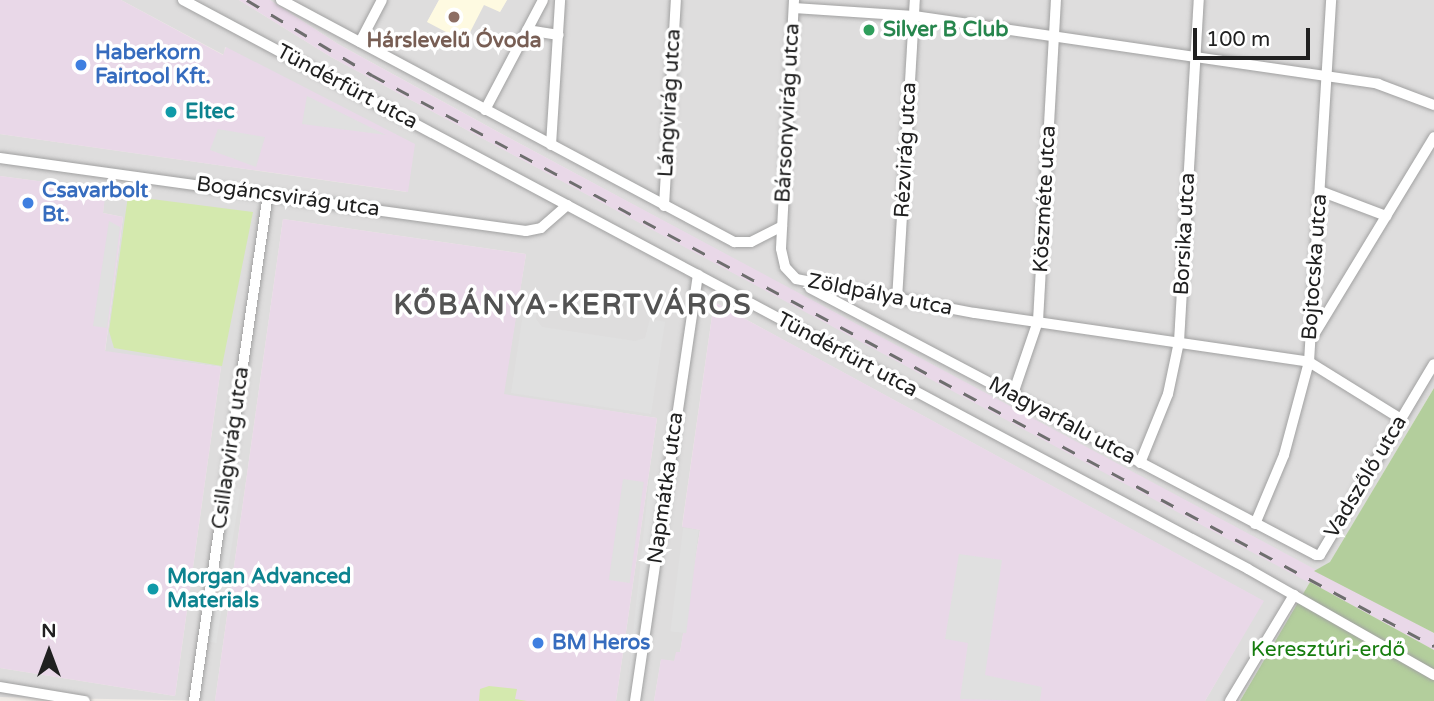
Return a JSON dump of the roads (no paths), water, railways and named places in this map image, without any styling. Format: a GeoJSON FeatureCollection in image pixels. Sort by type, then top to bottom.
{"type":"FeatureCollection","features":[{"type":"Feature","properties":{"kind":"street","name":"Tündérfürt utca"},"geometry":{"type":"LineString","coordinates":[[183,0],[1294,595],[1434,675]]}},
{"type":"Feature","properties":{"kind":"street"},"geometry":{"type":"LineString","coordinates":[[281,0],[664,206],[742,243],[782,226]]}},
{"type":"Feature","properties":{"kind":"street"},"geometry":{"type":"LineString","coordinates":[[359,42],[382,0]]}},
{"type":"Feature","properties":{"kind":"street"},"geometry":{"type":"LineString","coordinates":[[485,110],[543,0]]}},
{"type":"Feature","properties":{"kind":"street"},"geometry":{"type":"LineString","coordinates":[[551,145],[560,0]]}},
{"type":"Feature","properties":{"kind":"street","name":"Lángvirág utca"},"geometry":{"type":"LineString","coordinates":[[664,206],[676,0]]}},
{"type":"Feature","properties":{"kind":"street","name":"Rézvirág utca"},"geometry":{"type":"LineString","coordinates":[[897,300],[915,0]]}},
{"type":"Feature","properties":{"kind":"street","name":"Köszméte utca"},"geometry":{"type":"LineString","coordinates":[[1013,394],[1038,321],[1056,0]]}},
{"type":"Feature","properties":{"kind":"street","name":"Borsika utca"},"geometry":{"type":"LineString","coordinates":[[1140,463],[1168,394],[1179,342],[1199,0]]}},
{"type":"Feature","properties":{"kind":"street","name":"Bojtocska utca"},"geometry":{"type":"LineString","coordinates":[[1255,524],[1284,455],[1309,362],[1331,0]]}},
{"type":"Feature","properties":{"kind":"street"},"geometry":{"type":"LineString","coordinates":[[794,4],[914,16],[1327,79],[1378,84],[1434,105]]}},
{"type":"Feature","properties":{"kind":"street","name":"Bársonyvirág utca"},"geometry":{"type":"LineString","coordinates":[[782,226],[794,4]]}},
{"type":"Feature","properties":{"kind":"street"},"geometry":{"type":"LineString","coordinates":[[527,30],[559,35]]}},
{"type":"Feature","properties":{"kind":"street"},"geometry":{"type":"LineString","coordinates":[[1311,340],[1434,137]]}},
{"type":"Feature","properties":{"kind":"street","name":"Bogáncsvirág utca"},"geometry":{"type":"LineString","coordinates":[[0,158],[526,231],[541,228],[566,205]]}},
{"type":"Feature","properties":{"kind":"street"},"geometry":{"type":"LineString","coordinates":[[1320,191],[1386,216]]}},
{"type":"Feature","properties":{"kind":"street","name":"Csillagvirág utca"},"geometry":{"type":"LineString","coordinates":[[194,701],[268,194]]}},
{"type":"Feature","properties":{"kind":"street","name":"Zöldpálya utca"},"geometry":{"type":"LineString","coordinates":[[782,226],[783,262],[796,279],[805,283],[897,300],[1309,362],[1401,419]]}},
{"type":"Feature","properties":{"kind":"street","name":"Napmátka utca"},"geometry":{"type":"LineString","coordinates":[[635,701],[698,275]]}},
{"type":"Feature","properties":{"kind":"street","name":"Magyarfalu utca"},"geometry":{"type":"LineString","coordinates":[[805,283],[1255,524],[1320,555]]}},
{"type":"Feature","properties":{"kind":"street","name":"Vadszőlő utca"},"geometry":{"type":"LineString","coordinates":[[1320,555],[1434,364]]}},
{"type":"Feature","properties":{"kind":"street"},"geometry":{"type":"LineString","coordinates":[[1230,701],[1294,595]]}},
{"type":"Feature","properties":{"kind":"street"},"geometry":{"type":"LineString","coordinates":[[0,687],[85,701]]}},
{"type":"Feature","properties":{"kind":"railway"},"geometry":{"type":"LineString","coordinates":[[247,0],[372,75],[1434,646]]}},
{"type":"Feature","properties":{"kind":"place","name":"Hárslevelű Óvoda"},"geometry":{"type":"Point","coordinates":[454,17]}},
{"type":"Feature","properties":{"kind":"place","name":"Silver B Club"},"geometry":{"type":"Point","coordinates":[869,30]}},
{"type":"Feature","properties":{"kind":"place","name":"Haberkorn Fairtool Kft."},"geometry":{"type":"Point","coordinates":[81,65]}},
{"type":"Feature","properties":{"kind":"place","name":"Eltec"},"geometry":{"type":"Point","coordinates":[171,112]}},
{"type":"Feature","properties":{"kind":"place","name":"Csavarbolt Bt."},"geometry":{"type":"Point","coordinates":[28,203]}},
{"type":"Feature","properties":{"kind":"place","name":"Morgan Advanced Materials"},"geometry":{"type":"Point","coordinates":[153,589]}},
{"type":"Feature","properties":{"kind":"place","name":"BM Heros"},"geometry":{"type":"Point","coordinates":[538,643]}},
{"type":"Feature","properties":{"kind":"district","name":"KŐBÁNYA-KERTVÁROS"},"geometry":{"type":"Point","coordinates":[573,305]}},
{"type":"Feature","properties":{"kind":"park label","name":"Keresztúri-erdő"},"geometry":{"type":"Point","coordinates":[1328,650]}}]}
